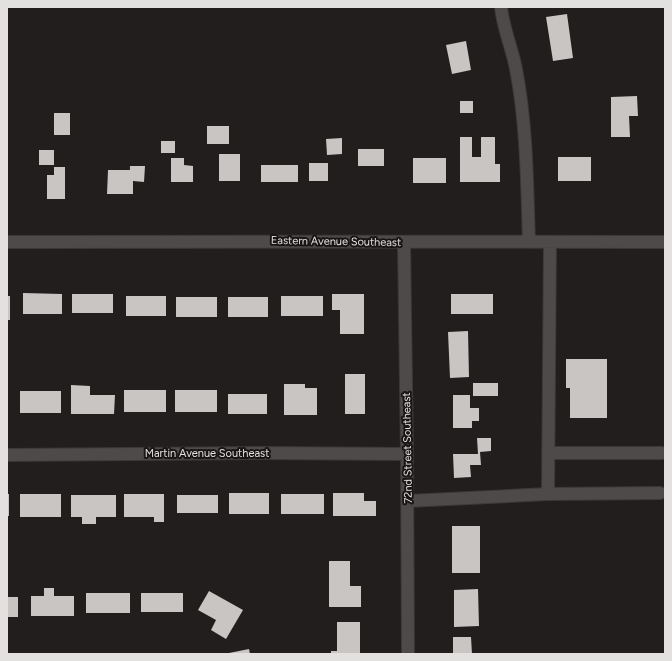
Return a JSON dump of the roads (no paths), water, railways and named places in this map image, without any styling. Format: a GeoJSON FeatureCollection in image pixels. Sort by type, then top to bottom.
{"type":"FeatureCollection","features":[{"type":"Feature","properties":{"kind":"street"},"geometry":{"type":"LineString","coordinates":[[500,7],[516,69],[525,138],[529,242]]}},
{"type":"Feature","properties":{"kind":"street","name":"Eastern Avenue Southeast"},"geometry":{"type":"LineString","coordinates":[[7,242],[665,242]]}},
{"type":"Feature","properties":{"kind":"street","name":"72nd Street Southeast"},"geometry":{"type":"LineString","coordinates":[[404,242],[408,501],[408,654]]}},
{"type":"Feature","properties":{"kind":"street"},"geometry":{"type":"LineString","coordinates":[[548,494],[550,242]]}},
{"type":"Feature","properties":{"kind":"street","name":"Martin Avenue Southeast"},"geometry":{"type":"LineString","coordinates":[[7,455],[253,453],[407,454]]}},
{"type":"Feature","properties":{"kind":"street"},"geometry":{"type":"LineString","coordinates":[[548,453],[662,453]]}},
{"type":"Feature","properties":{"kind":"street"},"geometry":{"type":"LineString","coordinates":[[408,501],[548,494],[660,493]]}}]}
